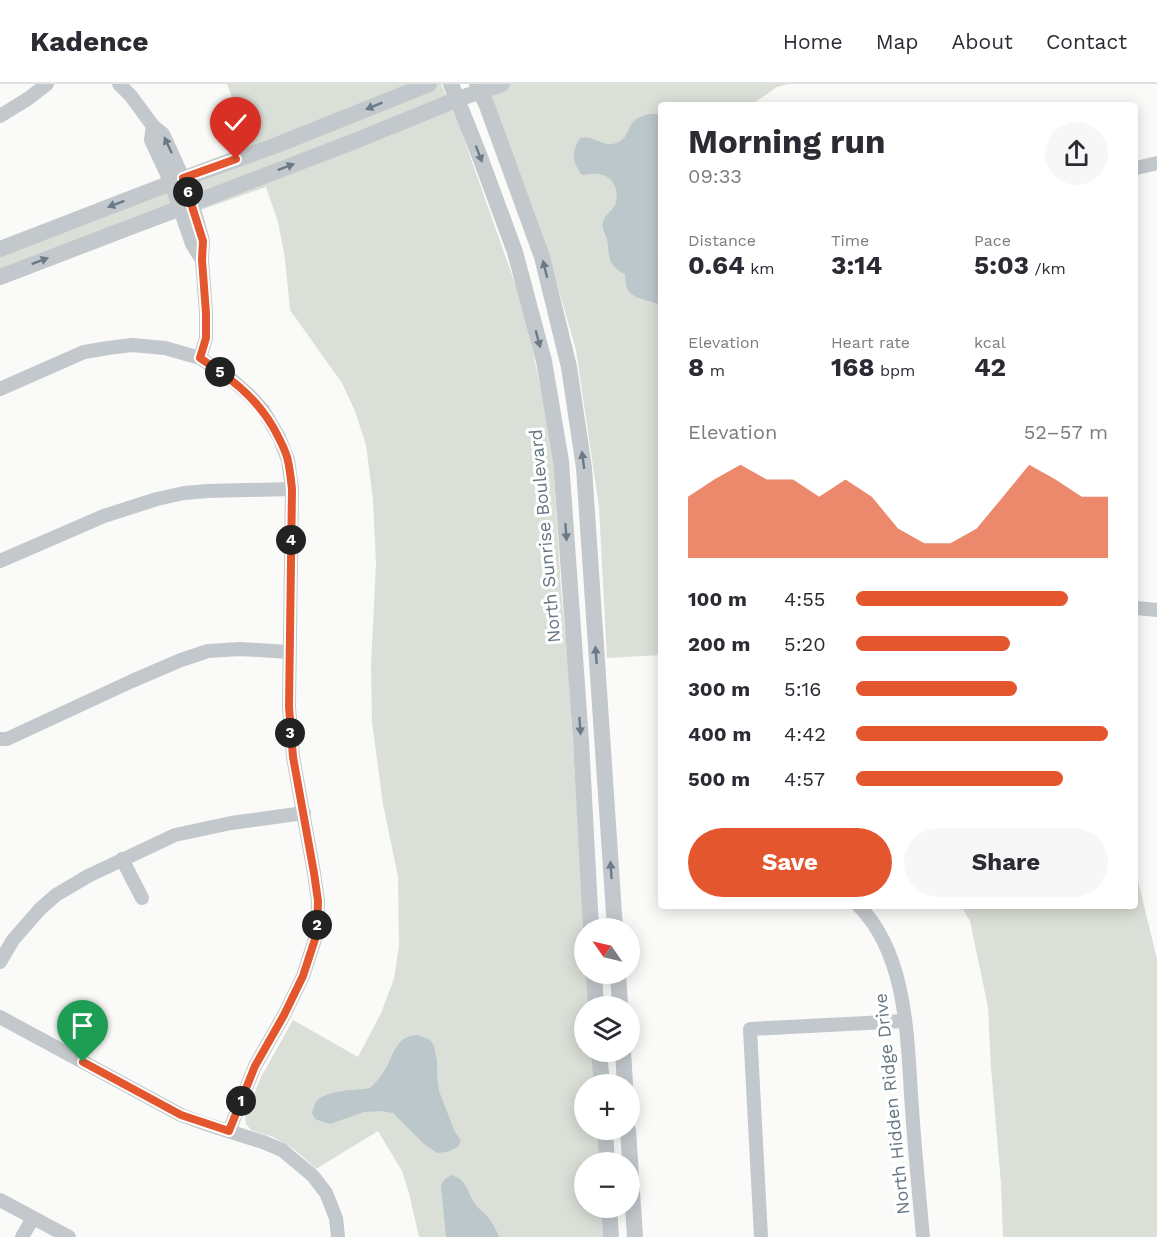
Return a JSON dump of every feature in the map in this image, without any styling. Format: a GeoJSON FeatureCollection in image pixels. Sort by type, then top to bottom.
{"type":"FeatureCollection","features":[{"type":"Feature","properties":{"kind":"street"},"geometry":{"type":"LineString","coordinates":[[0,116],[47,84]]}},
{"type":"Feature","properties":{"kind":"street"},"geometry":{"type":"LineString","coordinates":[[119,84],[153,126],[163,134],[177,181],[203,241],[206,338],[200,358]]}},
{"type":"Feature","properties":{"kind":"street"},"geometry":{"type":"LineString","coordinates":[[0,249],[429,84]]}},
{"type":"Feature","properties":{"kind":"street"},"geometry":{"type":"LineString","coordinates":[[0,277],[350,143],[455,92],[502,84]]}},
{"type":"Feature","properties":{"kind":"street"},"geometry":{"type":"LineString","coordinates":[[479,88],[542,257],[569,367],[584,468],[614,918]]}},
{"type":"Feature","properties":{"kind":"street","name":"North Sunrise Boulevard"},"geometry":{"type":"LineString","coordinates":[[455,92],[515,252],[544,361],[559,450],[578,686],[590,918]]}},
{"type":"Feature","properties":{"kind":"street"},"geometry":{"type":"LineString","coordinates":[[1138,168],[1157,163]]}},
{"type":"Feature","properties":{"kind":"street"},"geometry":{"type":"LineString","coordinates":[[0,389],[84,352],[132,345],[165,348],[200,358],[249,395],[263,410],[279,437],[288,460],[292,489],[290,733],[318,901],[317,933],[303,976],[255,1066],[229,1131]]}},
{"type":"Feature","properties":{"kind":"street"},"geometry":{"type":"LineString","coordinates":[[0,561],[104,516],[157,499],[196,492],[292,489]]}},
{"type":"Feature","properties":{"kind":"street"},"geometry":{"type":"LineString","coordinates":[[1138,608],[1157,610]]}},
{"type":"Feature","properties":{"kind":"street"},"geometry":{"type":"LineString","coordinates":[[0,739],[8,739],[132,681],[208,651],[240,649],[289,652]]}},
{"type":"Feature","properties":{"kind":"street"},"geometry":{"type":"LineString","coordinates":[[0,962],[13,940],[40,909],[56,895],[122,859],[175,835],[231,822],[304,813]]}},
{"type":"Feature","properties":{"kind":"street"},"geometry":{"type":"LineString","coordinates":[[122,859],[142,898]]}},
{"type":"Feature","properties":{"kind":"street","name":"North Hidden Ridge Drive"},"geometry":{"type":"LineString","coordinates":[[862,909],[883,940],[895,969],[905,1021],[923,1237]]}},
{"type":"Feature","properties":{"kind":"street"},"geometry":{"type":"LineString","coordinates":[[0,1017],[181,1115],[282,1150],[313,1176],[326,1193],[336,1218],[338,1237]]}},
{"type":"Feature","properties":{"kind":"street"},"geometry":{"type":"LineString","coordinates":[[761,1237],[750,1029],[905,1021]]}},
{"type":"Feature","properties":{"kind":"street"},"geometry":{"type":"LineString","coordinates":[[629,1140],[635,1237]]}},
{"type":"Feature","properties":{"kind":"street"},"geometry":{"type":"LineString","coordinates":[[0,1200],[69,1237]]}},
{"type":"Feature","properties":{"kind":"street"},"geometry":{"type":"LineString","coordinates":[[22,1237],[33,1218]]}},
{"type":"Feature","properties":{"kind":"street"},"geometry":{"type":"LineString","coordinates":[[610,1218],[611,1237]]}},
{"type":"Feature","properties":{"kind":"shaded area"},"geometry":{"type":"Polygon","coordinates":[[[227,84],[441,84],[460,128],[524,309],[553,459],[568,663],[584,918],[574,918],[574,984],[588,984],[588,996],[574,996],[574,1062],[593,1062],[593,1074],[574,1074],[574,1140],[598,1140],[598,1152],[574,1152],[574,1218],[602,1218],[603,1237],[419,1237],[402,1171],[378,1131],[316,1169],[294,1149],[273,1137],[251,1130],[246,1124],[245,1117],[261,1077],[293,1020],[358,1057],[381,1013],[394,979],[399,946],[398,877],[383,804],[372,722],[371,665],[376,564],[373,499],[366,445],[355,411],[342,383],[290,310],[285,259],[278,222],[266,187],[84,251],[0,284],[0,241],[251,144],[227,84]]]}},
{"type":"Feature","properties":{"kind":"shaded area"},"geometry":{"type":"Polygon","coordinates":[[[485,84],[789,84],[777,87],[755,102],[658,102],[658,655],[607,658],[599,507],[576,350],[549,256],[485,84]]]}},
{"type":"Feature","properties":{"kind":"shaded area"},"geometry":{"type":"Polygon","coordinates":[[[658,114],[658,305],[633,295],[626,286],[625,274],[619,271],[610,260],[603,224],[605,217],[616,203],[617,193],[614,184],[603,175],[582,175],[576,166],[574,157],[580,138],[609,144],[616,143],[625,137],[635,120],[641,116],[658,114]]]}},
{"type":"Feature","properties":{"kind":"shaded area"},"geometry":{"type":"Polygon","coordinates":[[[1138,881],[1157,959],[1157,1237],[1003,1237],[988,1007],[970,921],[963,909],[1138,909],[1138,881]]]}},
{"type":"Feature","properties":{"kind":"shaded area"},"geometry":{"type":"Polygon","coordinates":[[[418,1035],[430,1040],[434,1046],[439,1091],[454,1130],[461,1141],[458,1147],[437,1153],[423,1143],[393,1113],[364,1112],[330,1124],[315,1119],[312,1112],[315,1103],[320,1098],[340,1091],[370,1088],[383,1074],[397,1046],[405,1038],[418,1035]]]}},
{"type":"Feature","properties":{"kind":"shaded area"},"geometry":{"type":"Polygon","coordinates":[[[452,1175],[465,1184],[473,1201],[486,1215],[499,1237],[446,1237],[441,1185],[452,1175]]]}},
{"type":"Feature","properties":{"kind":"route"},"geometry":{"type":"LineString","coordinates":[[83,1062],[181,1115],[229,1131],[255,1066],[303,976],[317,933],[318,901],[290,733],[292,489],[288,460],[279,437],[263,410],[232,380],[200,358],[206,338],[203,241],[183,178],[236,159]]}}]}
